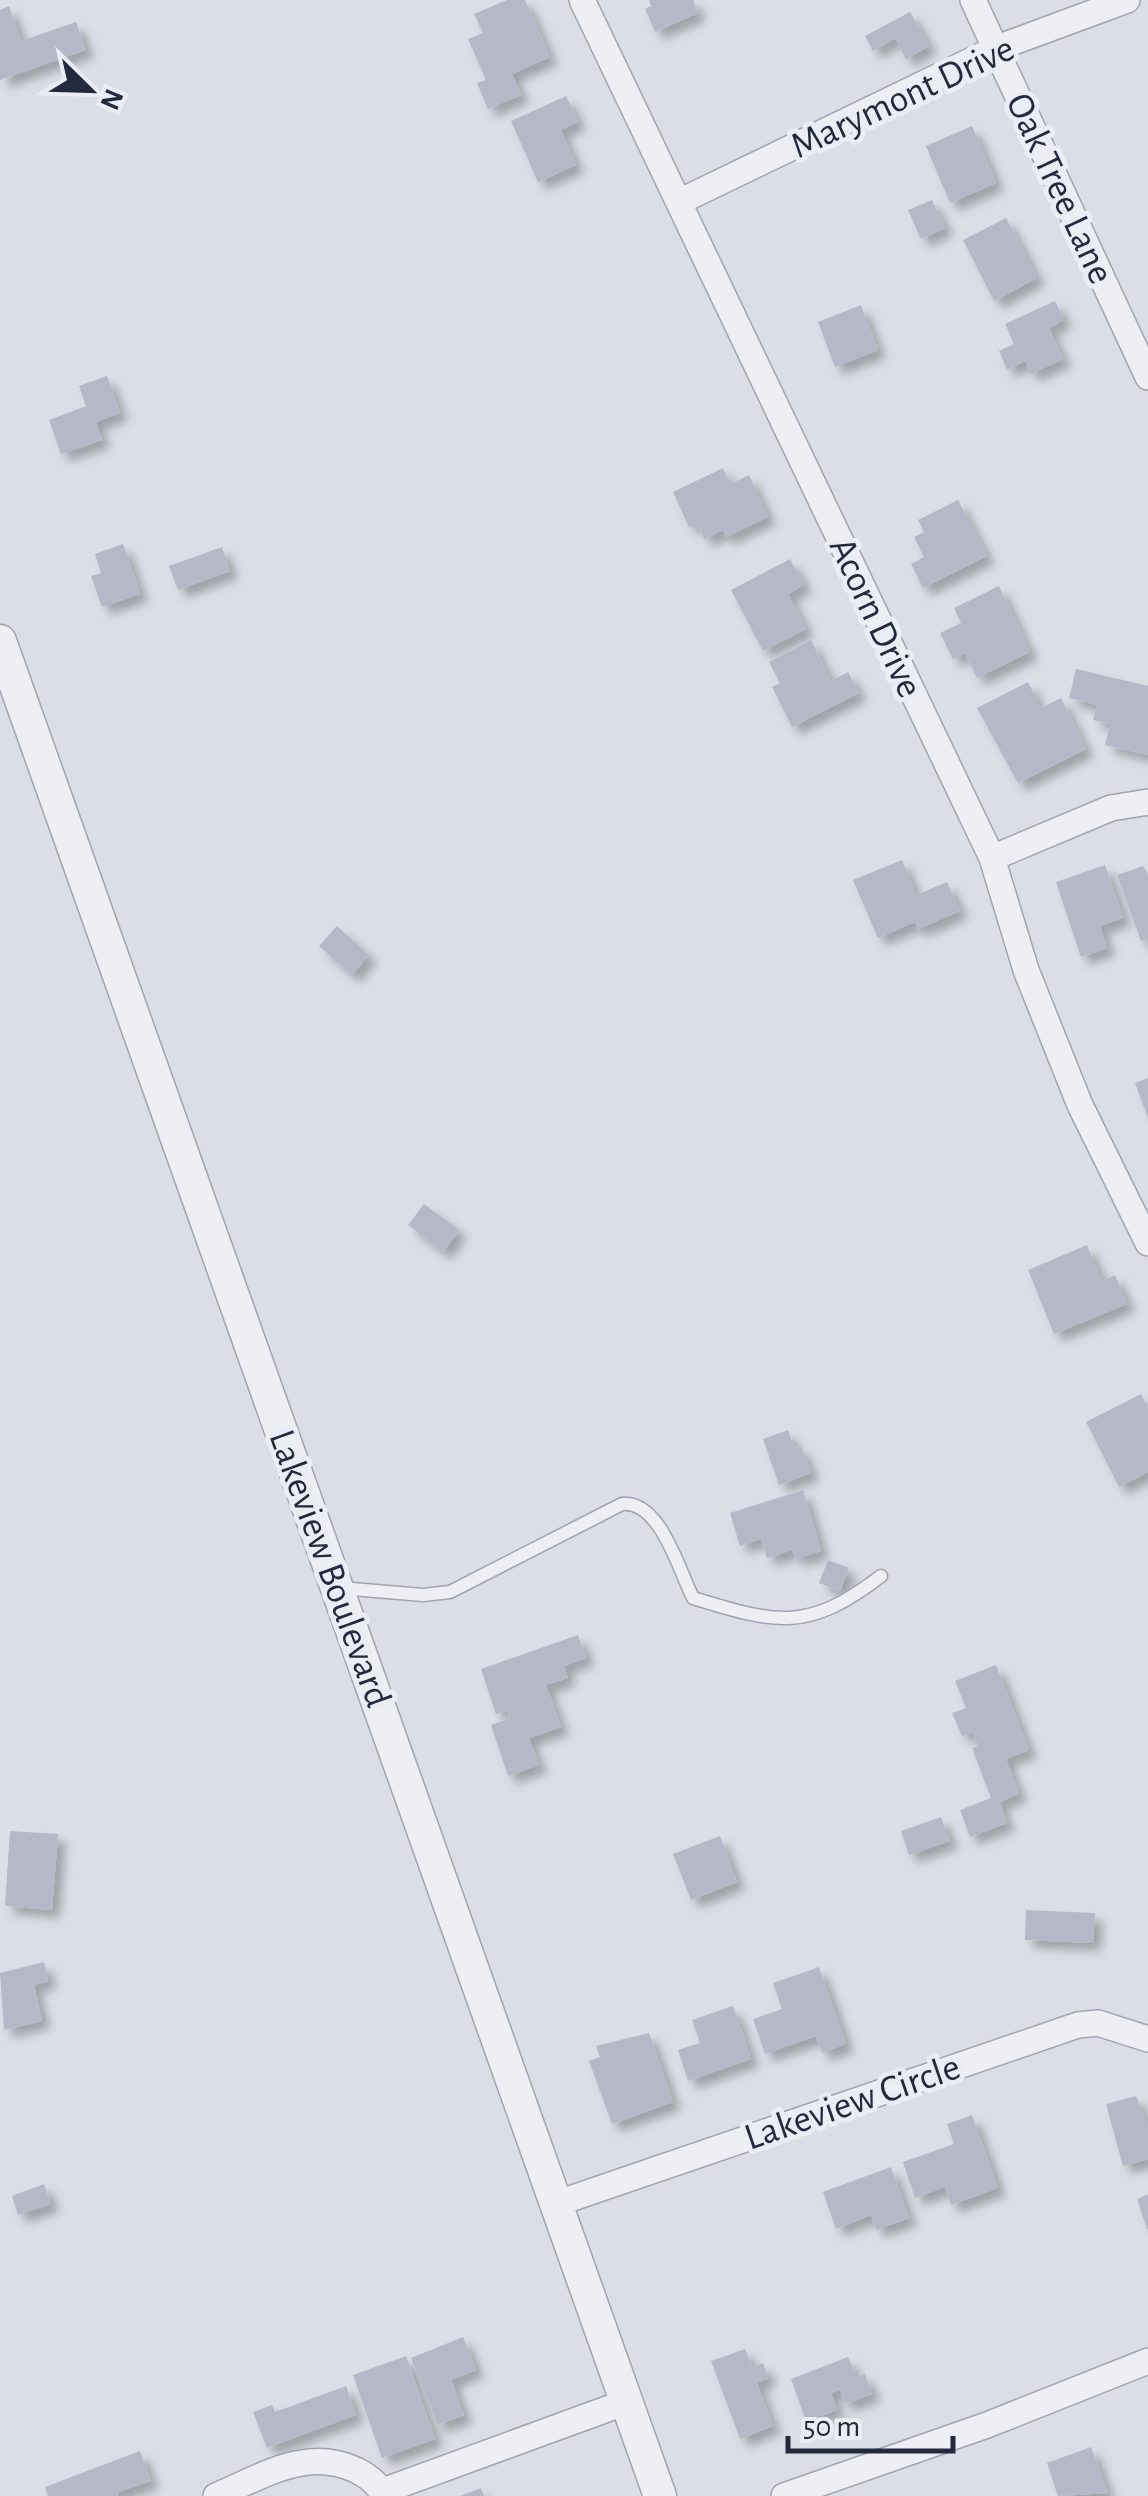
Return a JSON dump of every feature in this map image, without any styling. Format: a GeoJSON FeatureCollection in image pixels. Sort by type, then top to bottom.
{"type":"FeatureCollection","features":[{"type":"Feature","properties":{"kind":"street","name":"Acorn Drive"},"geometry":{"type":"LineString","coordinates":[[582,0],[992,858],[1026,970],[1080,1104],[1141,1212],[1148,1243]]}},
{"type":"Feature","properties":{"kind":"street","name":"Oak Tree Lane"},"geometry":{"type":"LineString","coordinates":[[974,0],[1147,371]]}},
{"type":"Feature","properties":{"kind":"street","name":"Marymont Drive"},"geometry":{"type":"LineString","coordinates":[[681,201],[997,48],[1127,0]]}},
{"type":"Feature","properties":{"kind":"street","name":"Lakeview Boulevard"},"geometry":{"type":"LineString","coordinates":[[0,641],[17,708],[334,1587],[400,1758],[660,2496]]}},
{"type":"Feature","properties":{"kind":"street"},"geometry":{"type":"LineString","coordinates":[[992,858],[1112,808],[1148,802]]}},
{"type":"Feature","properties":{"kind":"street","name":"Lakeview Circle"},"geometry":{"type":"LineString","coordinates":[[558,2203],[1078,2026],[1098,2024],[1148,2039]]}},
{"type":"Feature","properties":{"kind":"street"},"geometry":{"type":"LineString","coordinates":[[784,2496],[988,2425],[1148,2361]]}},
{"type":"Feature","properties":{"kind":"street"},"geometry":{"type":"LineString","coordinates":[[216,2496],[298,2462],[323,2458],[367,2476],[383,2494],[629,2401]]}},
{"type":"Feature","properties":{"kind":"lane"},"geometry":{"type":"LineString","coordinates":[[334,1587],[422,1595],[450,1592],[622,1504],[634,1503],[644,1508],[662,1533],[693,1598],[740,1612],[802,1619],[850,1599],[881,1576]]}},
{"type":"Feature","properties":{"kind":"building"},"geometry":{"type":"Polygon","coordinates":[[[507,0],[525,0],[550,57],[512,74],[521,95],[488,109],[477,83],[486,80],[468,39],[483,33],[474,14],[507,0]]]}},
{"type":"Feature","properties":{"kind":"building"},"geometry":{"type":"Polygon","coordinates":[[[649,0],[693,0],[698,13],[655,32],[645,9],[651,6],[649,0]]]}},
{"type":"Feature","properties":{"kind":"building"},"geometry":{"type":"Polygon","coordinates":[[[9,6],[21,41],[76,22],[86,50],[0,80],[0,10],[9,6]]]}},
{"type":"Feature","properties":{"kind":"building"},"geometry":{"type":"Polygon","coordinates":[[[910,12],[929,46],[906,59],[895,38],[873,51],[865,36],[910,12]]]}},
{"type":"Feature","properties":{"kind":"building"},"geometry":{"type":"Polygon","coordinates":[[[566,96],[578,122],[561,130],[576,165],[538,182],[511,121],[566,96]]]}},
{"type":"Feature","properties":{"kind":"building"},"geometry":{"type":"Polygon","coordinates":[[[972,126],[996,183],[950,203],[926,146],[972,126]]]}},
{"type":"Feature","properties":{"kind":"building"},"geometry":{"type":"Polygon","coordinates":[[[932,200],[945,228],[921,239],[908,210],[932,200]]]}},
{"type":"Feature","properties":{"kind":"building"},"geometry":{"type":"Polygon","coordinates":[[[1006,218],[1037,278],[994,301],[963,240],[1006,218]]]}},
{"type":"Feature","properties":{"kind":"building"},"geometry":{"type":"Polygon","coordinates":[[[1055,301],[1064,320],[1049,328],[1063,359],[1031,374],[1025,361],[1007,370],[999,351],[1014,344],[1005,324],[1055,301]]]}},
{"type":"Feature","properties":{"kind":"building"},"geometry":{"type":"Polygon","coordinates":[[[861,305],[878,350],[835,367],[818,322],[861,305]]]}},
{"type":"Feature","properties":{"kind":"building"},"geometry":{"type":"Polygon","coordinates":[[[107,376],[120,413],[96,422],[102,440],[61,454],[49,420],[86,406],[79,386],[107,376]]]}},
{"type":"Feature","properties":{"kind":"building"},"geometry":{"type":"Polygon","coordinates":[[[723,468],[730,484],[749,475],[768,517],[726,537],[723,530],[704,539],[697,523],[689,527],[673,492],[723,468]]]}},
{"type":"Feature","properties":{"kind":"building"},"geometry":{"type":"Polygon","coordinates":[[[958,500],[987,556],[923,588],[911,564],[924,557],[914,537],[924,532],[918,520],[958,500]]]}},
{"type":"Feature","properties":{"kind":"building"},"geometry":{"type":"Polygon","coordinates":[[[123,544],[140,594],[102,607],[91,576],[101,573],[95,554],[123,544]]]}},
{"type":"Feature","properties":{"kind":"building"},"geometry":{"type":"Polygon","coordinates":[[[222,547],[230,571],[178,590],[169,566],[222,547]]]}},
{"type":"Feature","properties":{"kind":"building"},"geometry":{"type":"Polygon","coordinates":[[[790,559],[804,585],[788,594],[806,629],[763,651],[731,590],[790,559]]]}},
{"type":"Feature","properties":{"kind":"building"},"geometry":{"type":"Polygon","coordinates":[[[999,586],[1030,652],[977,678],[965,653],[953,659],[940,633],[961,623],[954,608],[999,586]]]}},
{"type":"Feature","properties":{"kind":"building"},"geometry":{"type":"Polygon","coordinates":[[[811,640],[831,681],[848,672],[859,693],[792,727],[772,687],[780,683],[769,662],[811,640]]]}},
{"type":"Feature","properties":{"kind":"building"},"geometry":{"type":"Polygon","coordinates":[[[1076,669],[1148,686],[1148,755],[1105,745],[1110,724],[1093,720],[1097,705],[1069,698],[1076,669]]]}},
{"type":"Feature","properties":{"kind":"building"},"geometry":{"type":"Polygon","coordinates":[[[1028,682],[1041,708],[1061,698],[1086,749],[1018,783],[977,708],[1028,682]]]}},
{"type":"Feature","properties":{"kind":"building"},"geometry":{"type":"Polygon","coordinates":[[[902,860],[916,895],[947,882],[960,911],[918,929],[915,922],[878,938],[853,880],[902,860]]]}},
{"type":"Feature","properties":{"kind":"building"},"geometry":{"type":"Polygon","coordinates":[[[1105,865],[1123,918],[1100,926],[1107,948],[1081,957],[1056,882],[1105,865]]]}},
{"type":"Feature","properties":{"kind":"building"},"geometry":{"type":"Polygon","coordinates":[[[1143,866],[1148,875],[1148,939],[1141,941],[1117,875],[1143,866]]]}},
{"type":"Feature","properties":{"kind":"building"},"geometry":{"type":"Polygon","coordinates":[[[337,926],[369,955],[352,975],[319,946],[337,926]]]}},
{"type":"Feature","properties":{"kind":"building"},"geometry":{"type":"Polygon","coordinates":[[[1148,1078],[1148,1118],[1135,1083],[1148,1078]]]}},
{"type":"Feature","properties":{"kind":"building"},"geometry":{"type":"Polygon","coordinates":[[[424,1204],[459,1230],[443,1252],[408,1225],[424,1204]]]}},
{"type":"Feature","properties":{"kind":"building"},"geometry":{"type":"Polygon","coordinates":[[[1087,1245],[1102,1281],[1115,1275],[1127,1304],[1054,1334],[1028,1270],[1087,1245]]]}},
{"type":"Feature","properties":{"kind":"building"},"geometry":{"type":"Polygon","coordinates":[[[1141,1394],[1148,1408],[1148,1472],[1119,1487],[1086,1422],[1141,1394]]]}},
{"type":"Feature","properties":{"kind":"building"},"geometry":{"type":"Polygon","coordinates":[[[788,1430],[794,1448],[801,1446],[811,1473],[779,1485],[763,1439],[788,1430]]]}},
{"type":"Feature","properties":{"kind":"building"},"geometry":{"type":"Polygon","coordinates":[[[803,1490],[821,1551],[796,1559],[792,1550],[767,1558],[761,1539],[740,1546],[730,1513],[803,1490]]]}},
{"type":"Feature","properties":{"kind":"building"},"geometry":{"type":"Polygon","coordinates":[[[828,1560],[849,1568],[840,1591],[819,1583],[828,1560]]]}},
{"type":"Feature","properties":{"kind":"building"},"geometry":{"type":"Polygon","coordinates":[[[578,1635],[586,1658],[564,1666],[568,1678],[546,1685],[561,1727],[529,1738],[539,1765],[508,1776],[491,1725],[510,1718],[507,1710],[496,1714],[481,1669],[578,1635]]]}},
{"type":"Feature","properties":{"kind":"building"},"geometry":{"type":"Polygon","coordinates":[[[996,1665],[1029,1750],[1006,1759],[1019,1794],[999,1802],[1007,1823],[970,1837],[960,1810],[991,1798],[972,1748],[978,1746],[972,1732],[962,1736],[952,1713],[966,1708],[955,1681],[996,1665]]]}},
{"type":"Feature","properties":{"kind":"building"},"geometry":{"type":"Polygon","coordinates":[[[941,1817],[950,1841],[909,1855],[901,1831],[941,1817]]]}},
{"type":"Feature","properties":{"kind":"building"},"geometry":{"type":"Polygon","coordinates":[[[10,1831],[58,1834],[52,1910],[5,1906],[10,1831]]]}},
{"type":"Feature","properties":{"kind":"building"},"geometry":{"type":"Polygon","coordinates":[[[720,1836],[737,1882],[691,1900],[673,1854],[720,1836]]]}},
{"type":"Feature","properties":{"kind":"building"},"geometry":{"type":"Polygon","coordinates":[[[1026,1910],[1095,1913],[1093,1943],[1025,1940],[1026,1910]]]}},
{"type":"Feature","properties":{"kind":"building"},"geometry":{"type":"Polygon","coordinates":[[[44,1962],[48,1981],[34,1985],[42,2021],[4,2030],[0,1973],[44,1962]]]}},
{"type":"Feature","properties":{"kind":"building"},"geometry":{"type":"Polygon","coordinates":[[[819,1967],[846,2044],[822,2053],[816,2036],[765,2054],[753,2019],[782,2009],[773,1983],[819,1967]]]}},
{"type":"Feature","properties":{"kind":"building"},"geometry":{"type":"Polygon","coordinates":[[[733,2006],[751,2059],[688,2081],[678,2050],[700,2043],[692,2020],[733,2006]]]}},
{"type":"Feature","properties":{"kind":"building"},"geometry":{"type":"Polygon","coordinates":[[[649,2033],[673,2102],[612,2124],[589,2061],[600,2057],[596,2046],[649,2033]]]}},
{"type":"Feature","properties":{"kind":"building"},"geometry":{"type":"Polygon","coordinates":[[[1136,2096],[1148,2127],[1148,2159],[1123,2166],[1106,2104],[1136,2096]]]}},
{"type":"Feature","properties":{"kind":"building"},"geometry":{"type":"Polygon","coordinates":[[[972,2115],[998,2188],[951,2205],[945,2187],[915,2198],[903,2162],[954,2144],[947,2124],[972,2115]]]}},
{"type":"Feature","properties":{"kind":"building"},"geometry":{"type":"Polygon","coordinates":[[[891,2167],[909,2218],[876,2230],[871,2215],[836,2229],[823,2192],[891,2167]]]}},
{"type":"Feature","properties":{"kind":"building"},"geometry":{"type":"Polygon","coordinates":[[[44,2184],[51,2204],[18,2215],[12,2196],[44,2184]]]}},
{"type":"Feature","properties":{"kind":"building"},"geometry":{"type":"Polygon","coordinates":[[[1148,2194],[1148,2229],[1147,2229],[1137,2199],[1148,2194]]]}},
{"type":"Feature","properties":{"kind":"building"},"geometry":{"type":"Polygon","coordinates":[[[463,2337],[476,2370],[451,2380],[464,2415],[438,2425],[411,2358],[463,2337]]]}},
{"type":"Feature","properties":{"kind":"building"},"geometry":{"type":"Polygon","coordinates":[[[745,2349],[752,2367],[763,2363],[768,2378],[757,2383],[773,2426],[740,2439],[711,2361],[745,2349]]]}},
{"type":"Feature","properties":{"kind":"building"},"geometry":{"type":"Polygon","coordinates":[[[406,2356],[435,2439],[382,2458],[353,2375],[406,2356]]]}},
{"type":"Feature","properties":{"kind":"building"},"geometry":{"type":"Polygon","coordinates":[[[848,2357],[856,2377],[865,2374],[872,2394],[845,2404],[840,2390],[831,2393],[837,2410],[806,2421],[791,2379],[848,2357]]]}},
{"type":"Feature","properties":{"kind":"building"},"geometry":{"type":"Polygon","coordinates":[[[346,2386],[356,2415],[267,2448],[253,2412],[272,2405],[275,2412],[346,2386]]]}},
{"type":"Feature","properties":{"kind":"building"},"geometry":{"type":"Polygon","coordinates":[[[1091,2447],[1108,2493],[1058,2496],[1047,2463],[1091,2447]]]}},
{"type":"Feature","properties":{"kind":"building"},"geometry":{"type":"Polygon","coordinates":[[[140,2451],[151,2481],[118,2492],[119,2496],[48,2496],[45,2487],[140,2451]]]}},
{"type":"Feature","properties":{"kind":"building"},"geometry":{"type":"Polygon","coordinates":[[[481,2488],[484,2496],[460,2496],[481,2488]]]}}]}
